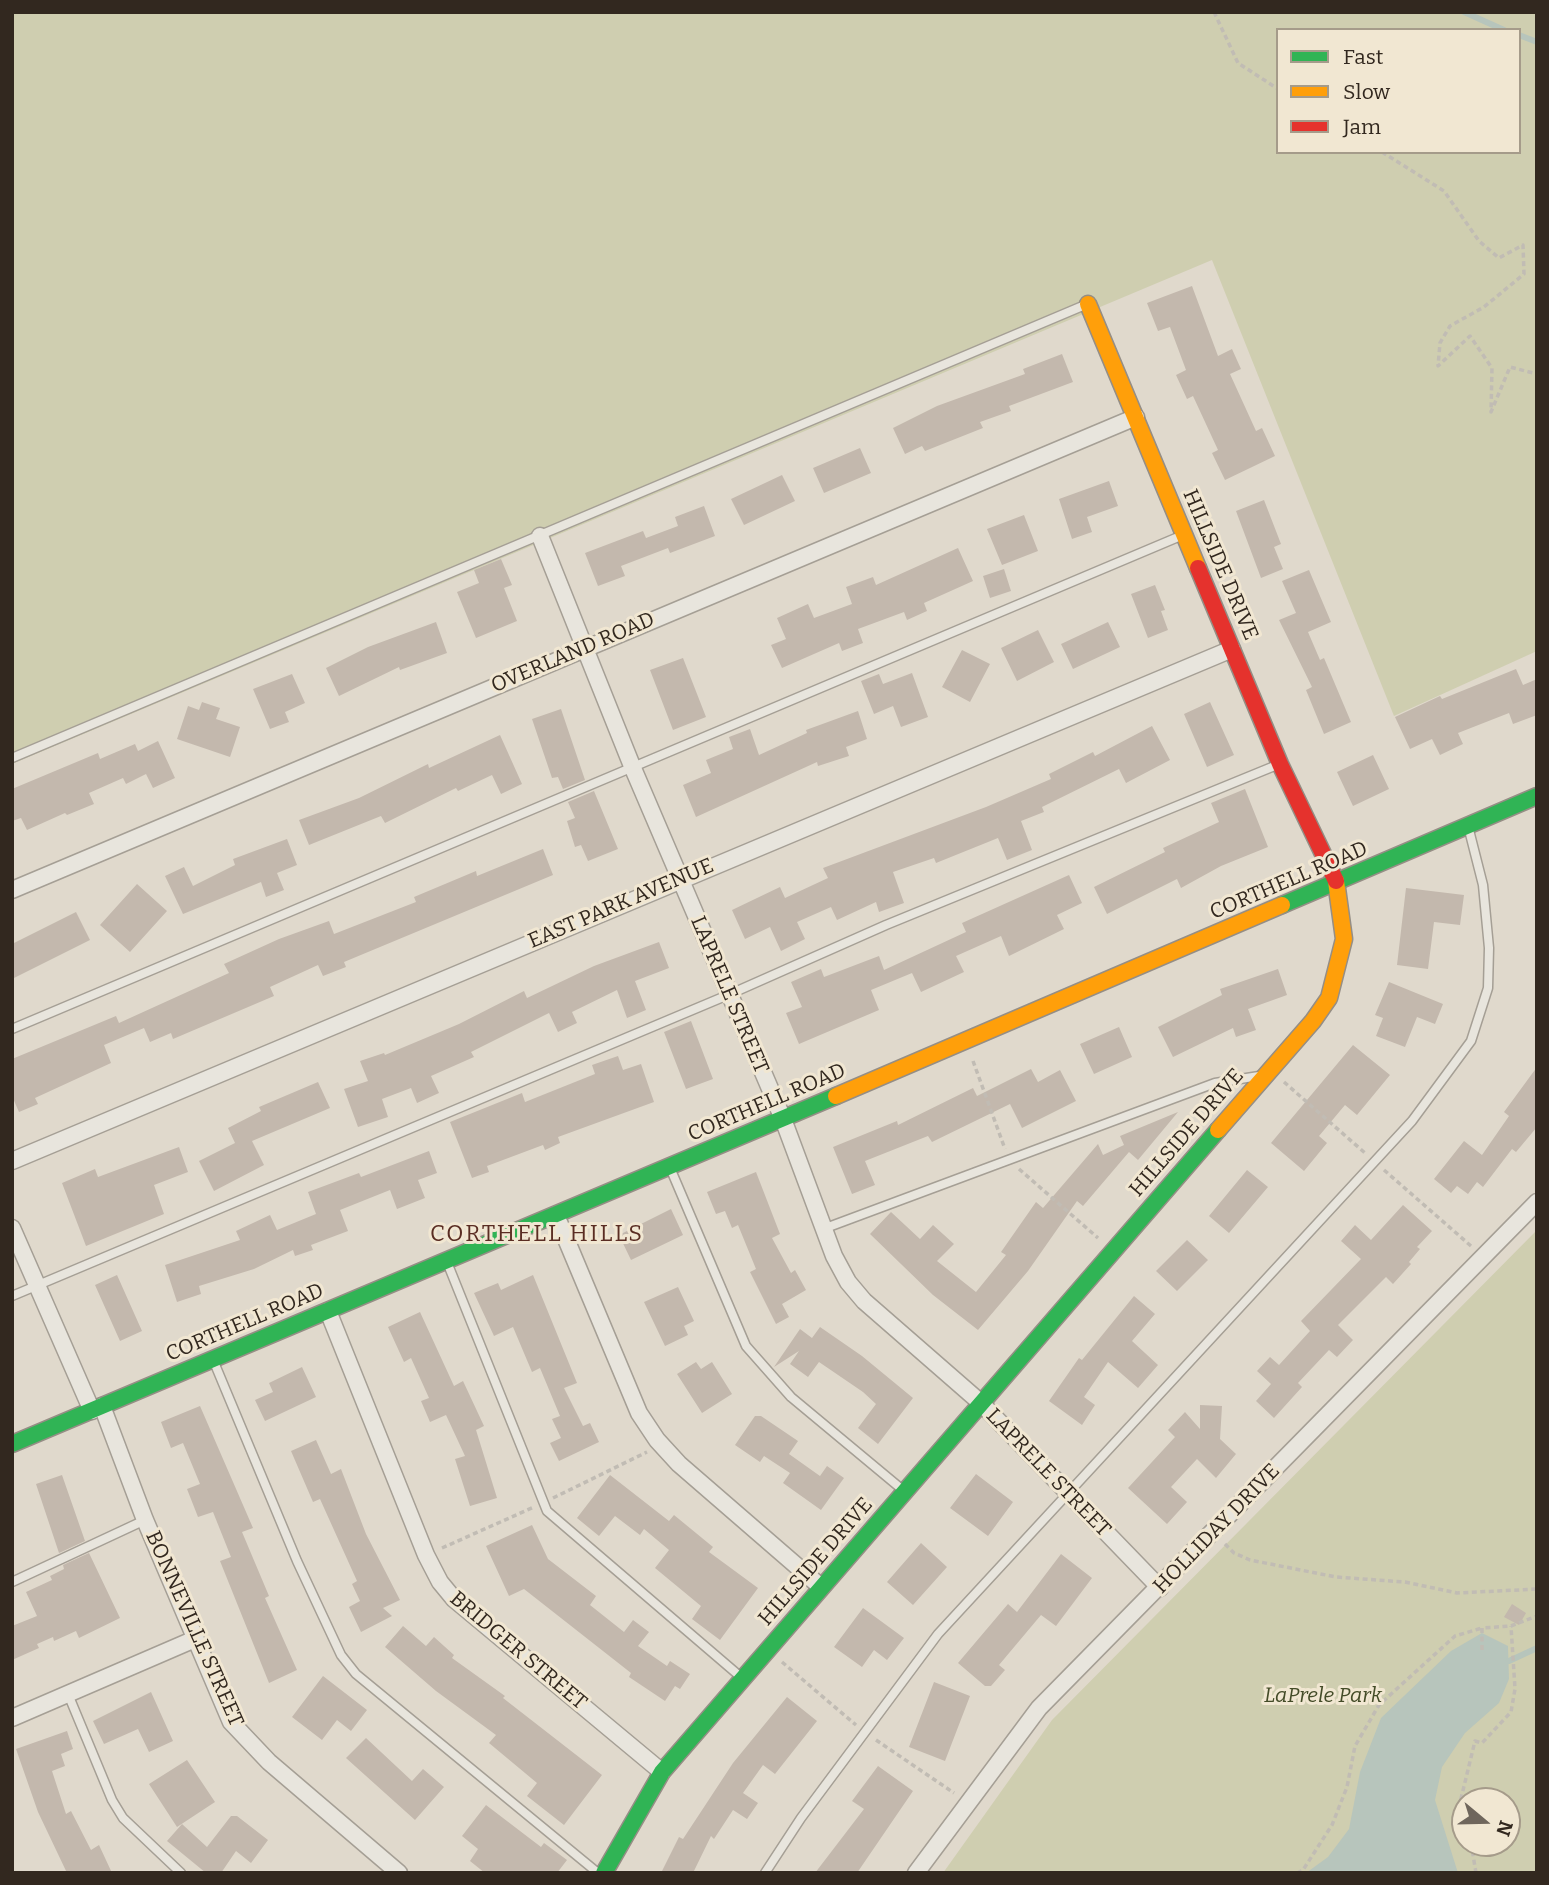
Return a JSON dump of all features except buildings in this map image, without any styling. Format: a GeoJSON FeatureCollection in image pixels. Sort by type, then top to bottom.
{"type":"FeatureCollection","features":[{"type":"Feature","properties":{"kind":"street","name":"HILLSIDE DRIVE"},"geometry":{"type":"LineString","coordinates":[[604,1873],[662,1772],[1264,1076],[1329,998],[1339,968],[1344,939],[1337,884],[1280,764],[1088,304]]}},
{"type":"Feature","properties":{"kind":"street","name":"OVERLAND ROAD"},"geometry":{"type":"LineString","coordinates":[[12,890],[1136,417]]}},
{"type":"Feature","properties":{"kind":"street","name":"LAPRELE STREET"},"geometry":{"type":"LineString","coordinates":[[540,536],[632,766],[783,1119],[823,1229],[843,1273],[864,1301],[981,1403],[1160,1588]]}},
{"type":"Feature","properties":{"kind":"street","name":"EAST PARK AVENUE"},"geometry":{"type":"LineString","coordinates":[[12,1161],[1232,649]]}},
{"type":"Feature","properties":{"kind":"street","name":"CORTHELL ROAD"},"geometry":{"type":"LineString","coordinates":[[12,1444],[1337,884],[1537,796]]}},
{"type":"Feature","properties":{"kind":"street","name":"HOLLIDAY DRIVE"},"geometry":{"type":"LineString","coordinates":[[916,1873],[1039,1708],[1537,1202]]}},
{"type":"Feature","properties":{"kind":"street"},"geometry":{"type":"LineString","coordinates":[[556,1215],[639,1413],[657,1440],[679,1464],[821,1587]]}},
{"type":"Feature","properties":{"kind":"street","name":"BONNEVILLE STREET"},"geometry":{"type":"LineString","coordinates":[[12,1228],[35,1286],[97,1408],[231,1722],[247,1742],[400,1873]]}},
{"type":"Feature","properties":{"kind":"street","name":"BRIDGER STREET"},"geometry":{"type":"LineString","coordinates":[[328,1311],[427,1558],[440,1582],[454,1599],[662,1772]]}},
{"type":"Feature","properties":{"kind":"street"},"geometry":{"type":"LineString","coordinates":[[12,1718],[195,1639]]}},
{"type":"Feature","properties":{"kind":"lane"},"geometry":{"type":"LineString","coordinates":[[12,758],[1088,304]]}},
{"type":"Feature","properties":{"kind":"lane"},"geometry":{"type":"LineString","coordinates":[[12,1029],[1184,534]]}},
{"type":"Feature","properties":{"kind":"lane"},"geometry":{"type":"LineString","coordinates":[[12,1296],[728,995],[886,925],[1280,764]]}},
{"type":"Feature","properties":{"kind":"lane"},"geometry":{"type":"LineString","coordinates":[[765,1873],[913,1665],[1412,1121],[1471,1041],[1488,988],[1489,948],[1483,885],[1468,826]]}},
{"type":"Feature","properties":{"kind":"lane"},"geometry":{"type":"LineString","coordinates":[[823,1229],[1215,1083],[1264,1076]]}},
{"type":"Feature","properties":{"kind":"lane"},"geometry":{"type":"LineString","coordinates":[[670,1167],[746,1346],[791,1397],[904,1492]]}},
{"type":"Feature","properties":{"kind":"lane"},"geometry":{"type":"LineString","coordinates":[[446,1261],[547,1511],[742,1678]]}},
{"type":"Feature","properties":{"kind":"lane"},"geometry":{"type":"LineString","coordinates":[[213,1359],[303,1574],[341,1655],[365,1681],[598,1873]]}},
{"type":"Feature","properties":{"kind":"lane"},"geometry":{"type":"LineString","coordinates":[[12,1582],[145,1520]]}},
{"type":"Feature","properties":{"kind":"lane"},"geometry":{"type":"LineString","coordinates":[[68,1694],[117,1809],[140,1837],[181,1873]]}},
{"type":"Feature","properties":{"kind":"path"},"geometry":{"type":"LineString","coordinates":[[1214,12],[1238,62],[1276,88]]}},
{"type":"Feature","properties":{"kind":"path"},"geometry":{"type":"LineString","coordinates":[[1385,154],[1444,191],[1479,241],[1499,258],[1523,245],[1524,274],[1484,307],[1450,326],[1440,343],[1438,366],[1470,336],[1492,368],[1491,412],[1510,367],[1537,374]]}},
{"type":"Feature","properties":{"kind":"path"},"geometry":{"type":"LineString","coordinates":[[1213,1533],[1234,1553],[1250,1560],[1336,1577],[1405,1582],[1457,1593],[1537,1589]]}},
{"type":"Feature","properties":{"kind":"path"},"geometry":{"type":"LineString","coordinates":[[1297,1873],[1303,1870],[1332,1825],[1347,1787],[1355,1746],[1379,1705],[1455,1636],[1482,1628],[1511,1626],[1537,1616]]}},
{"type":"Feature","properties":{"kind":"path"},"geometry":{"type":"LineString","coordinates":[[1464,1787],[1475,1741],[1482,1743],[1511,1712],[1514,1653],[1511,1626]]}},
{"type":"Feature","properties":{"kind":"path"},"geometry":{"type":"LineString","coordinates":[[1482,1628],[1482,1650]]}},
{"type":"Feature","properties":{"kind":"green space"},"geometry":{"type":"Polygon","coordinates":[[[12,12],[1537,12],[1537,651],[1394,716],[1212,260],[12,764],[12,12]]]}},
{"type":"Feature","properties":{"kind":"green space","name":"LaPrele Park"},"geometry":{"type":"Polygon","coordinates":[[[1537,1230],[1537,1873],[943,1873],[1052,1720],[1537,1230]]]}},
{"type":"Feature","properties":{"kind":"shaded area"},"geometry":{"type":"Polygon","coordinates":[[[1482,1633],[1508,1646],[1509,1679],[1499,1703],[1465,1733],[1442,1767],[1435,1800],[1458,1873],[1306,1873],[1328,1857],[1349,1829],[1360,1772],[1381,1718],[1451,1651],[1482,1633]]]}},
{"type":"Feature","properties":{"kind":"waterway"},"geometry":{"type":"LineString","coordinates":[[1464,12],[1500,28]]}},
{"type":"Feature","properties":{"kind":"waterway"},"geometry":{"type":"LineString","coordinates":[[1521,36],[1537,42]]}},
{"type":"Feature","properties":{"kind":"waterway"},"geometry":{"type":"LineString","coordinates":[[1509,1661],[1537,1648]]}},
{"type":"Feature","properties":{"kind":"traffic: fast"},"geometry":{"type":"LineString","coordinates":[[1282,905],[1537,796]]}},
{"type":"Feature","properties":{"kind":"traffic: fast"},"geometry":{"type":"LineString","coordinates":[[12,1444],[836,1096]]}},
{"type":"Feature","properties":{"kind":"traffic: fast"},"geometry":{"type":"LineString","coordinates":[[604,1873],[662,1772],[1218,1130]]}},
{"type":"Feature","properties":{"kind":"traffic: slow"},"geometry":{"type":"LineString","coordinates":[[1088,304],[1198,568]]}},
{"type":"Feature","properties":{"kind":"traffic: slow"},"geometry":{"type":"LineString","coordinates":[[1218,1130],[1313,1021],[1329,998],[1344,939],[1336,881]]}},
{"type":"Feature","properties":{"kind":"traffic: slow"},"geometry":{"type":"LineString","coordinates":[[836,1096],[1282,905]]}},
{"type":"Feature","properties":{"kind":"traffic: jam"},"geometry":{"type":"LineString","coordinates":[[1198,568],[1280,764],[1336,881]]}},
{"type":"Feature","properties":{"kind":"district","name":"CORTHELL HILLS"},"geometry":{"type":"Point","coordinates":[537,1235]}}]}
